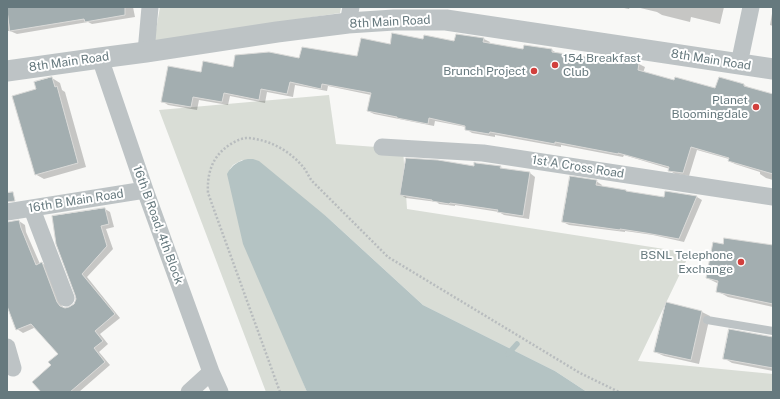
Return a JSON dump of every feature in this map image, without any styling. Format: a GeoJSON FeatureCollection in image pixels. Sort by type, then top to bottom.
{"type":"FeatureCollection","features":[{"type":"Feature","properties":{"kind":"street"},"geometry":{"type":"LineString","coordinates":[[146,52],[150,7]]}},
{"type":"Feature","properties":{"kind":"street"},"geometry":{"type":"LineString","coordinates":[[739,64],[751,7]]}},
{"type":"Feature","properties":{"kind":"street","name":"8th Main Road"},"geometry":{"type":"LineString","coordinates":[[7,71],[277,32],[350,15],[394,20],[446,20],[773,69]]}},
{"type":"Feature","properties":{"kind":"street","name":"16th B Road, 4th Block"},"geometry":{"type":"LineString","coordinates":[[100,58],[145,190],[211,372],[220,392]]}},
{"type":"Feature","properties":{"kind":"street","name":"1st A Cross Road"},"geometry":{"type":"LineString","coordinates":[[382,147],[483,153],[773,197]]}},
{"type":"Feature","properties":{"kind":"street","name":"16th B Main Road"},"geometry":{"type":"LineString","coordinates":[[7,212],[145,190]]}},
{"type":"Feature","properties":{"kind":"street"},"geometry":{"type":"LineString","coordinates":[[32,209],[66,298]]}},
{"type":"Feature","properties":{"kind":"street"},"geometry":{"type":"LineString","coordinates":[[7,347],[13,368]]}},
{"type":"Feature","properties":{"kind":"street"},"geometry":{"type":"LineString","coordinates":[[189,392],[211,372]]}},
{"type":"Feature","properties":{"kind":"lane"},"geometry":{"type":"LineString","coordinates":[[707,320],[773,331]]}},
{"type":"Feature","properties":{"kind":"path"},"geometry":{"type":"LineString","coordinates":[[280,392],[208,193],[207,182],[209,171],[220,152],[237,141],[247,138],[272,144],[295,158],[312,181],[388,257],[580,372],[619,392]]}},
{"type":"Feature","properties":{"kind":"shaded area"},"geometry":{"type":"Polygon","coordinates":[[[160,7],[341,7],[340,13],[154,41],[160,7]]]}},
{"type":"Feature","properties":{"kind":"shaded area"},"geometry":{"type":"Polygon","coordinates":[[[329,95],[336,144],[403,149],[407,209],[690,253],[638,361],[773,374],[773,392],[587,392],[555,371],[423,305],[327,217],[242,160],[233,165],[230,169],[307,392],[266,392],[159,110],[329,95]]]}},
{"type":"Feature","properties":{"kind":"shaded area"},"geometry":{"type":"Polygon","coordinates":[[[248,159],[259,161],[327,217],[423,305],[555,371],[587,392],[307,392],[243,244],[227,174],[236,164],[248,159]]]}},
{"type":"Feature","properties":{"kind":"building"},"geometry":{"type":"Polygon","coordinates":[[[7,7],[125,7],[125,15],[85,22],[84,19],[10,31],[7,7]]]}},
{"type":"Feature","properties":{"kind":"building"},"geometry":{"type":"Polygon","coordinates":[[[392,33],[423,39],[424,35],[454,41],[456,34],[484,38],[483,42],[523,49],[524,45],[552,49],[552,52],[612,60],[612,58],[639,63],[638,70],[674,80],[675,77],[715,88],[719,77],[773,94],[773,174],[728,161],[729,158],[691,147],[683,173],[668,171],[669,167],[618,153],[555,142],[555,144],[490,132],[489,134],[465,130],[465,126],[429,118],[428,124],[397,118],[367,111],[371,93],[322,84],[321,89],[290,82],[287,94],[261,89],[259,100],[224,93],[222,102],[193,97],[191,107],[161,102],[168,66],[201,72],[203,61],[233,67],[235,55],[269,52],[299,58],[302,47],[357,56],[361,38],[390,44],[392,33]]]}},
{"type":"Feature","properties":{"kind":"building"},"geometry":{"type":"Polygon","coordinates":[[[52,77],[55,87],[57,86],[78,163],[35,175],[12,96],[36,89],[34,82],[52,77]]]}},
{"type":"Feature","properties":{"kind":"building"},"geometry":{"type":"Polygon","coordinates":[[[406,158],[438,160],[474,166],[474,162],[501,166],[500,168],[530,172],[523,216],[497,212],[498,210],[449,204],[400,195],[406,158]]]}},
{"type":"Feature","properties":{"kind":"building"},"geometry":{"type":"Polygon","coordinates":[[[570,176],[597,180],[596,185],[664,197],[665,191],[697,196],[679,239],[620,229],[562,222],[570,176]]]}},
{"type":"Feature","properties":{"kind":"building"},"geometry":{"type":"Polygon","coordinates":[[[13,192],[15,201],[7,202],[7,193],[13,192]]]}},
{"type":"Feature","properties":{"kind":"building"},"geometry":{"type":"Polygon","coordinates":[[[105,208],[109,224],[101,226],[107,246],[82,274],[115,314],[95,331],[103,341],[94,348],[105,362],[70,392],[41,392],[32,382],[51,365],[48,362],[58,354],[31,324],[16,330],[7,306],[7,222],[19,220],[36,265],[42,262],[57,302],[60,306],[65,308],[74,304],[76,299],[56,244],[52,216],[105,208]]]}},
{"type":"Feature","properties":{"kind":"building","name":"BSNL Telephone Exchange"},"geometry":{"type":"Polygon","coordinates":[[[724,238],[773,245],[773,304],[716,292],[718,281],[706,278],[713,242],[723,244],[724,238]]]}},
{"type":"Feature","properties":{"kind":"building"},"geometry":{"type":"Polygon","coordinates":[[[666,302],[702,311],[691,360],[654,352],[666,302]]]}},
{"type":"Feature","properties":{"kind":"building"},"geometry":{"type":"Polygon","coordinates":[[[729,329],[773,337],[773,368],[723,359],[729,329]]]}},
{"type":"Feature","properties":{"kind":"waterway"},"geometry":{"type":"LineString","coordinates":[[508,354],[517,344]]}},
{"type":"Feature","properties":{"kind":"place","name":"154 Breakfast Club"},"geometry":{"type":"Point","coordinates":[555,65]}},
{"type":"Feature","properties":{"kind":"place","name":"Brunch Project"},"geometry":{"type":"Point","coordinates":[534,71]}},
{"type":"Feature","properties":{"kind":"place","name":"Planet Bloomingdale"},"geometry":{"type":"Point","coordinates":[756,107]}},
{"type":"Feature","properties":{"kind":"place","name":"BSNL Telephone Exchange"},"geometry":{"type":"Point","coordinates":[741,262]}}]}
